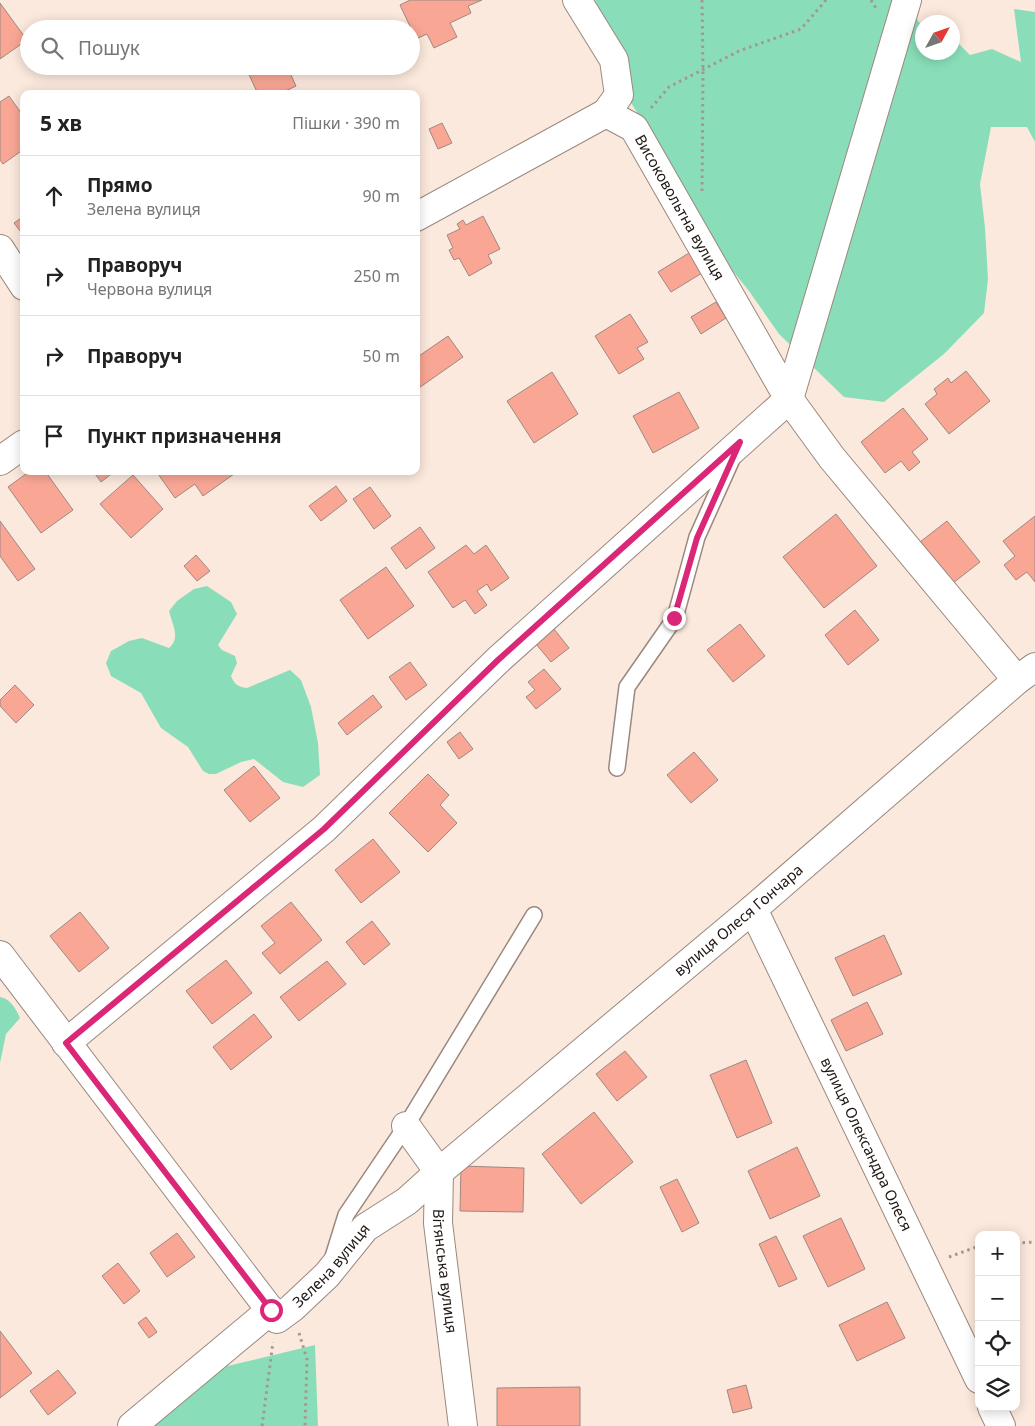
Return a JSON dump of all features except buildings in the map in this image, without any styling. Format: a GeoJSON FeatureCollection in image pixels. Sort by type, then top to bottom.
{"type":"FeatureCollection","features":[{"type":"Feature","properties":{"kind":"street"},"geometry":{"type":"LineString","coordinates":[[420,215],[606,113],[620,95],[614,60],[577,0]]}},
{"type":"Feature","properties":{"kind":"street"},"geometry":{"type":"LineString","coordinates":[[66,1043],[324,829],[498,660],[789,399],[907,0]]}},
{"type":"Feature","properties":{"kind":"street","name":"Високовольтна вулиця"},"geometry":{"type":"LineString","coordinates":[[606,113],[634,128],[789,399],[832,458],[1026,674]]}},
{"type":"Feature","properties":{"kind":"street"},"geometry":{"type":"LineString","coordinates":[[0,249],[20,280]]}},
{"type":"Feature","properties":{"kind":"street"},"geometry":{"type":"LineString","coordinates":[[0,461],[20,447]]}},
{"type":"Feature","properties":{"kind":"street","name":"вулиця Олеся Гончара"},"geometry":{"type":"LineString","coordinates":[[439,1172],[753,910],[1026,674]]}},
{"type":"Feature","properties":{"kind":"street","name":"вулиця Олександра Олеся"},"geometry":{"type":"LineString","coordinates":[[753,910],[975,1371]]}},
{"type":"Feature","properties":{"kind":"street","name":"Зелена вулиця"},"geometry":{"type":"LineString","coordinates":[[0,955],[66,1043],[280,1312],[327,1275],[365,1228],[407,1201],[439,1172]]}},
{"type":"Feature","properties":{"kind":"street"},"geometry":{"type":"LineString","coordinates":[[406,1126],[439,1172]]}},
{"type":"Feature","properties":{"kind":"street","name":"Вітянська вулиця"},"geometry":{"type":"LineString","coordinates":[[439,1172],[438,1223],[463,1426]]}},
{"type":"Feature","properties":{"kind":"street"},"geometry":{"type":"LineString","coordinates":[[407,1201],[426,1202],[438,1223]]}},
{"type":"Feature","properties":{"kind":"street"},"geometry":{"type":"LineString","coordinates":[[132,1426],[280,1312]]}},
{"type":"Feature","properties":{"kind":"street"},"geometry":{"type":"LineString","coordinates":[[994,1411],[1001,1426]]}},
{"type":"Feature","properties":{"kind":"lane"},"geometry":{"type":"LineString","coordinates":[[617,768],[627,687],[674,618],[697,538],[740,442]]}},
{"type":"Feature","properties":{"kind":"lane"},"geometry":{"type":"LineString","coordinates":[[327,1275],[346,1215],[406,1126],[534,915]]}},
{"type":"Feature","properties":{"kind":"path"},"geometry":{"type":"LineString","coordinates":[[702,0],[702,196]]}},
{"type":"Feature","properties":{"kind":"path"},"geometry":{"type":"LineString","coordinates":[[634,128],[669,87],[739,51],[801,28],[826,0]]}},
{"type":"Feature","properties":{"kind":"path"},"geometry":{"type":"LineString","coordinates":[[1020,1243],[1035,1242]]}},
{"type":"Feature","properties":{"kind":"path"},"geometry":{"type":"LineString","coordinates":[[925,1266],[975,1247]]}},
{"type":"Feature","properties":{"kind":"path"},"geometry":{"type":"LineString","coordinates":[[262,1426],[280,1312]]}},
{"type":"Feature","properties":{"kind":"path"},"geometry":{"type":"LineString","coordinates":[[280,1312],[307,1359],[305,1426]]}},
{"type":"Feature","properties":{"kind":"green space"},"geometry":{"type":"Polygon","coordinates":[[[595,0],[913,0],[915,60],[960,60],[960,45],[970,55],[992,49],[1021,62],[1014,9],[1035,12],[1035,142],[1027,127],[991,127],[980,184],[988,279],[984,313],[944,354],[884,402],[844,397],[779,334],[749,291],[719,254],[662,152],[621,87],[622,60],[595,0]]]}},
{"type":"Feature","properties":{"kind":"green space"},"geometry":{"type":"Polygon","coordinates":[[[207,586],[231,602],[237,614],[218,645],[222,650],[235,656],[237,663],[231,676],[235,683],[247,688],[290,670],[301,680],[311,707],[318,743],[320,775],[303,787],[283,782],[254,759],[241,762],[216,774],[209,774],[203,771],[188,747],[161,728],[141,693],[111,676],[106,663],[111,651],[129,641],[142,638],[169,648],[173,644],[175,635],[169,611],[177,601],[194,589],[207,586]]]}},
{"type":"Feature","properties":{"kind":"green space"},"geometry":{"type":"Polygon","coordinates":[[[0,997],[10,1002],[20,1018],[6,1034],[0,1063],[0,997]]]}},
{"type":"Feature","properties":{"kind":"green space"},"geometry":{"type":"Polygon","coordinates":[[[315,1345],[318,1426],[154,1426],[215,1369],[315,1345]]]}},
{"type":"Feature","properties":{"kind":"route"},"geometry":{"type":"LineString","coordinates":[[271,1310],[66,1043],[324,829],[498,660],[740,442],[697,538],[674,618]]}}]}
